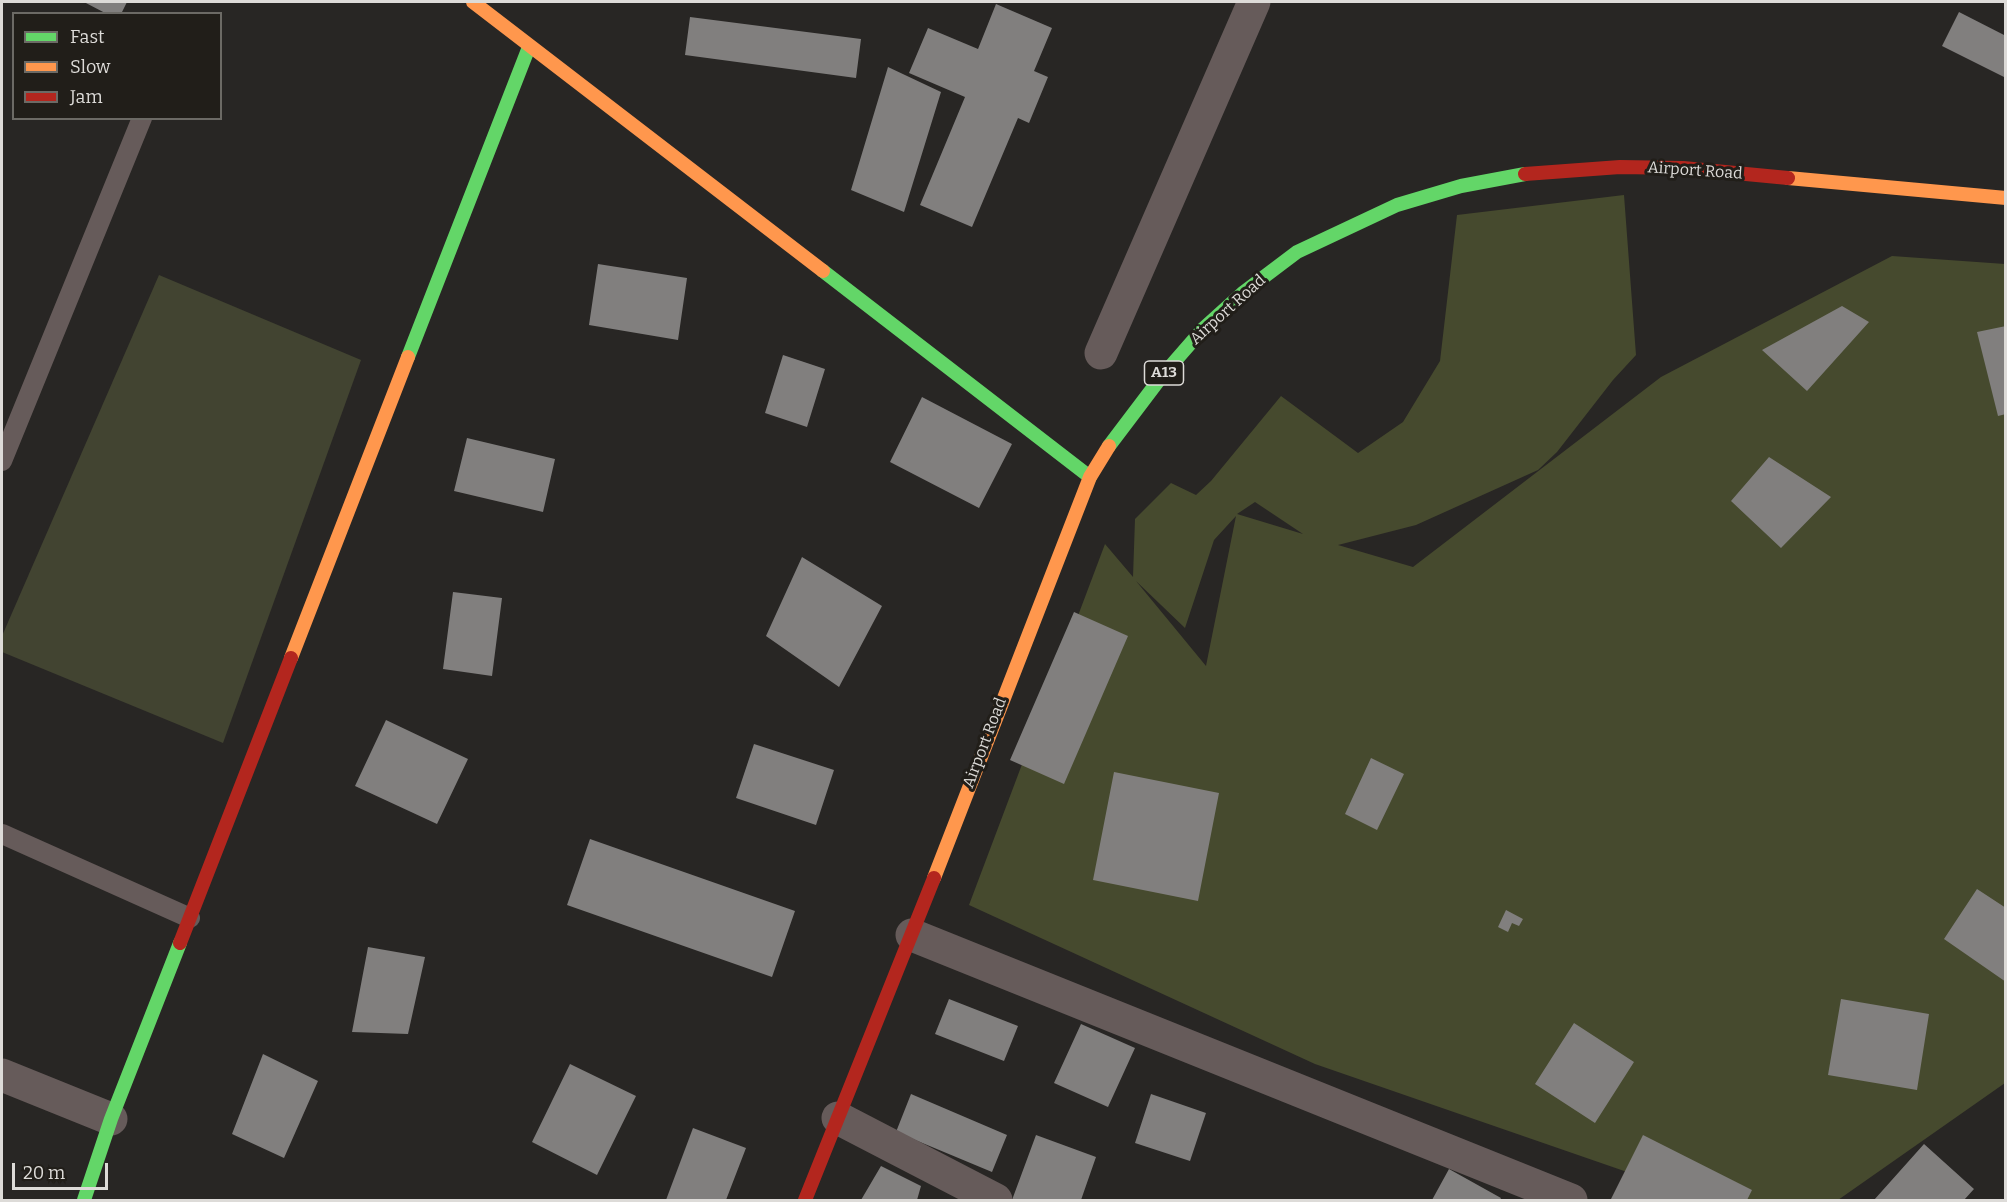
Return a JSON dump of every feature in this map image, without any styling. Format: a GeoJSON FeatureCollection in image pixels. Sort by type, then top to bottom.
{"type":"FeatureCollection","features":[{"type":"Feature","properties":{"kind":"main road"},"geometry":{"type":"LineString","coordinates":[[473,2],[1090,477]]}},
{"type":"Feature","properties":{"kind":"main road"},"geometry":{"type":"LineString","coordinates":[[84,1200],[111,1119],[529,47]]}},
{"type":"Feature","properties":{"kind":"main road","name":"Airport Road"},"geometry":{"type":"LineString","coordinates":[[805,1200],[912,934],[1090,477],[1128,419],[1162,376],[1203,329],[1244,292],[1297,252],[1396,205],[1461,186],[1541,171],[1620,167],[1683,168],[2006,198]]}},
{"type":"Feature","properties":{"kind":"street"},"geometry":{"type":"LineString","coordinates":[[1101,353],[1254,2]]}},
{"type":"Feature","properties":{"kind":"street"},"geometry":{"type":"LineString","coordinates":[[912,934],[1571,1200]]}},
{"type":"Feature","properties":{"kind":"street"},"geometry":{"type":"LineString","coordinates":[[2,1076],[111,1119]]}},
{"type":"Feature","properties":{"kind":"street"},"geometry":{"type":"LineString","coordinates":[[838,1118],[996,1200]]}},
{"type":"Feature","properties":{"kind":"lane"},"geometry":{"type":"LineString","coordinates":[[2,461],[141,120]]}},
{"type":"Feature","properties":{"kind":"lane"},"geometry":{"type":"LineString","coordinates":[[2,834],[190,918]]}},
{"type":"Feature","properties":{"kind":"green space"},"geometry":{"type":"Polygon","coordinates":[[[1624,195],[1636,355],[1613,380],[1557,452],[1538,470],[1416,525],[1338,545],[1413,567],[1661,377],[1892,256],[2005,264],[2005,1083],[1838,1200],[1708,1200],[1315,1064],[969,905],[1105,544],[1133,577],[1135,519],[1171,483],[1196,495],[1211,481],[1281,396],[1358,453],[1403,422],[1440,361],[1457,215],[1624,195]],[[1255,502],[1237,514],[1303,534],[1255,502]],[[1236,516],[1214,540],[1185,628],[1136,581],[1206,666],[1236,516]]]}},
{"type":"Feature","properties":{"kind":"green space"},"geometry":{"type":"Polygon","coordinates":[[[159,275],[361,360],[223,743],[2,652],[2,636],[159,275]]]}},
{"type":"Feature","properties":{"kind":"building"},"geometry":{"type":"Polygon","coordinates":[[[84,2],[127,2],[122,12],[103,12],[84,2]]]}},
{"type":"Feature","properties":{"kind":"building"},"geometry":{"type":"Polygon","coordinates":[[[996,4],[1052,28],[1034,71],[1048,77],[1029,123],[1018,118],[972,227],[920,205],[965,97],[909,73],[928,28],[978,49],[996,4]]]}},
{"type":"Feature","properties":{"kind":"building"},"geometry":{"type":"Polygon","coordinates":[[[1959,12],[2006,36],[2006,78],[1942,46],[1959,12]]]}},
{"type":"Feature","properties":{"kind":"building"},"geometry":{"type":"Polygon","coordinates":[[[690,17],[861,39],[856,78],[685,55],[690,17]]]}},
{"type":"Feature","properties":{"kind":"building"},"geometry":{"type":"Polygon","coordinates":[[[888,67],[941,92],[904,212],[851,190],[888,67]]]}},
{"type":"Feature","properties":{"kind":"building"},"geometry":{"type":"Polygon","coordinates":[[[598,264],[687,278],[678,340],[589,325],[598,264]]]}},
{"type":"Feature","properties":{"kind":"building"},"geometry":{"type":"Polygon","coordinates":[[[1842,306],[1869,322],[1807,391],[1762,350],[1842,306]]]}},
{"type":"Feature","properties":{"kind":"building"},"geometry":{"type":"Polygon","coordinates":[[[2006,326],[2006,414],[1998,416],[1977,332],[2006,326]]]}},
{"type":"Feature","properties":{"kind":"building"},"geometry":{"type":"Polygon","coordinates":[[[783,355],[825,369],[807,427],[765,413],[783,355]]]}},
{"type":"Feature","properties":{"kind":"building"},"geometry":{"type":"Polygon","coordinates":[[[922,397],[1012,444],[979,508],[890,462],[922,397]]]}},
{"type":"Feature","properties":{"kind":"building"},"geometry":{"type":"Polygon","coordinates":[[[467,438],[555,459],[543,512],[454,491],[467,438]]]}},
{"type":"Feature","properties":{"kind":"building"},"geometry":{"type":"Polygon","coordinates":[[[1769,457],[1831,497],[1781,548],[1731,501],[1769,457]]]}},
{"type":"Feature","properties":{"kind":"building"},"geometry":{"type":"Polygon","coordinates":[[[802,557],[882,606],[839,687],[766,636],[802,557]]]}},
{"type":"Feature","properties":{"kind":"building"},"geometry":{"type":"Polygon","coordinates":[[[453,592],[502,598],[492,676],[443,669],[453,592]]]}},
{"type":"Feature","properties":{"kind":"building"},"geometry":{"type":"Polygon","coordinates":[[[1074,612],[1128,636],[1064,784],[1010,760],[1074,612]]]}},
{"type":"Feature","properties":{"kind":"building"},"geometry":{"type":"Polygon","coordinates":[[[386,720],[468,759],[437,824],[355,786],[386,720]]]}},
{"type":"Feature","properties":{"kind":"building"},"geometry":{"type":"Polygon","coordinates":[[[754,744],[834,770],[816,825],[736,798],[754,744]]]}},
{"type":"Feature","properties":{"kind":"building"},"geometry":{"type":"Polygon","coordinates":[[[1371,758],[1404,774],[1377,830],[1345,814],[1371,758]]]}},
{"type":"Feature","properties":{"kind":"building"},"geometry":{"type":"Polygon","coordinates":[[[1114,772],[1219,793],[1198,901],[1093,880],[1114,772]]]}},
{"type":"Feature","properties":{"kind":"building"},"geometry":{"type":"Polygon","coordinates":[[[590,839],[795,911],[772,977],[567,905],[590,839]]]}},
{"type":"Feature","properties":{"kind":"building"},"geometry":{"type":"Polygon","coordinates":[[[1977,889],[2006,908],[2006,982],[1944,939],[1977,889]]]}},
{"type":"Feature","properties":{"kind":"building"},"geometry":{"type":"Polygon","coordinates":[[[1506,910],[1523,919],[1519,926],[1512,923],[1508,932],[1498,927],[1506,910]]]}},
{"type":"Feature","properties":{"kind":"building"},"geometry":{"type":"Polygon","coordinates":[[[368,947],[425,957],[408,1034],[352,1032],[368,947]]]}},
{"type":"Feature","properties":{"kind":"building"},"geometry":{"type":"Polygon","coordinates":[[[949,999],[1018,1026],[1004,1061],[935,1034],[949,999]]]}},
{"type":"Feature","properties":{"kind":"building"},"geometry":{"type":"Polygon","coordinates":[[[1841,999],[1929,1014],[1917,1090],[1828,1075],[1841,999]]]}},
{"type":"Feature","properties":{"kind":"building"},"geometry":{"type":"Polygon","coordinates":[[[1574,1023],[1634,1062],[1595,1123],[1535,1084],[1574,1023]]]}},
{"type":"Feature","properties":{"kind":"building"},"geometry":{"type":"Polygon","coordinates":[[[1081,1024],[1135,1048],[1108,1107],[1054,1083],[1081,1024]]]}},
{"type":"Feature","properties":{"kind":"building"},"geometry":{"type":"Polygon","coordinates":[[[263,1054],[318,1081],[284,1158],[232,1134],[263,1054]]]}},
{"type":"Feature","properties":{"kind":"building"},"geometry":{"type":"Polygon","coordinates":[[[570,1064],[636,1096],[597,1175],[532,1142],[570,1064]]]}},
{"type":"Feature","properties":{"kind":"building"},"geometry":{"type":"Polygon","coordinates":[[[911,1094],[1007,1135],[992,1172],[896,1132],[911,1094]]]}},
{"type":"Feature","properties":{"kind":"building"},"geometry":{"type":"Polygon","coordinates":[[[1151,1094],[1206,1113],[1190,1161],[1135,1143],[1151,1094]]]}},
{"type":"Feature","properties":{"kind":"building"},"geometry":{"type":"Polygon","coordinates":[[[693,1128],[746,1148],[726,1200],[666,1200],[693,1128]]]}},
{"type":"Feature","properties":{"kind":"building"},"geometry":{"type":"Polygon","coordinates":[[[1036,1135],[1096,1157],[1081,1200],[1012,1200],[1036,1135]]]}},
{"type":"Feature","properties":{"kind":"building"},"geometry":{"type":"Polygon","coordinates":[[[1643,1135],[1752,1190],[1747,1200],[1611,1199],[1643,1135]]]}},
{"type":"Feature","properties":{"kind":"building"},"geometry":{"type":"Polygon","coordinates":[[[1924,1144],[1974,1189],[1964,1200],[1874,1200],[1924,1144]]]}},
{"type":"Feature","properties":{"kind":"building"},"geometry":{"type":"Polygon","coordinates":[[[881,1166],[921,1186],[917,1200],[861,1200],[881,1166]]]}},
{"type":"Feature","properties":{"kind":"building"},"geometry":{"type":"Polygon","coordinates":[[[1449,1169],[1501,1198],[1500,1200],[1432,1200],[1449,1169]]]}},
{"type":"Feature","properties":{"kind":"traffic: fast"},"geometry":{"type":"LineString","coordinates":[[408,357],[529,47]]}},
{"type":"Feature","properties":{"kind":"traffic: fast"},"geometry":{"type":"LineString","coordinates":[[1109,446],[1162,376],[1203,329],[1244,292],[1297,252],[1397,205],[1461,186],[1525,174]]}},
{"type":"Feature","properties":{"kind":"traffic: fast"},"geometry":{"type":"LineString","coordinates":[[823,271],[1090,477]]}},
{"type":"Feature","properties":{"kind":"traffic: fast"},"geometry":{"type":"LineString","coordinates":[[84,1200],[111,1119],[180,943]]}},
{"type":"Feature","properties":{"kind":"traffic: slow"},"geometry":{"type":"LineString","coordinates":[[473,2],[823,271]]}},
{"type":"Feature","properties":{"kind":"traffic: slow"},"geometry":{"type":"LineString","coordinates":[[1788,178],[2006,198]]}},
{"type":"Feature","properties":{"kind":"traffic: slow"},"geometry":{"type":"LineString","coordinates":[[291,658],[408,357]]}},
{"type":"Feature","properties":{"kind":"traffic: slow"},"geometry":{"type":"LineString","coordinates":[[934,878],[1090,477],[1109,446]]}},
{"type":"Feature","properties":{"kind":"traffic: jam"},"geometry":{"type":"LineString","coordinates":[[1525,174],[1620,167],[1683,168],[1788,178]]}},
{"type":"Feature","properties":{"kind":"traffic: jam"},"geometry":{"type":"LineString","coordinates":[[180,943],[291,658]]}},
{"type":"Feature","properties":{"kind":"traffic: jam"},"geometry":{"type":"LineString","coordinates":[[805,1200],[934,878]]}}]}
